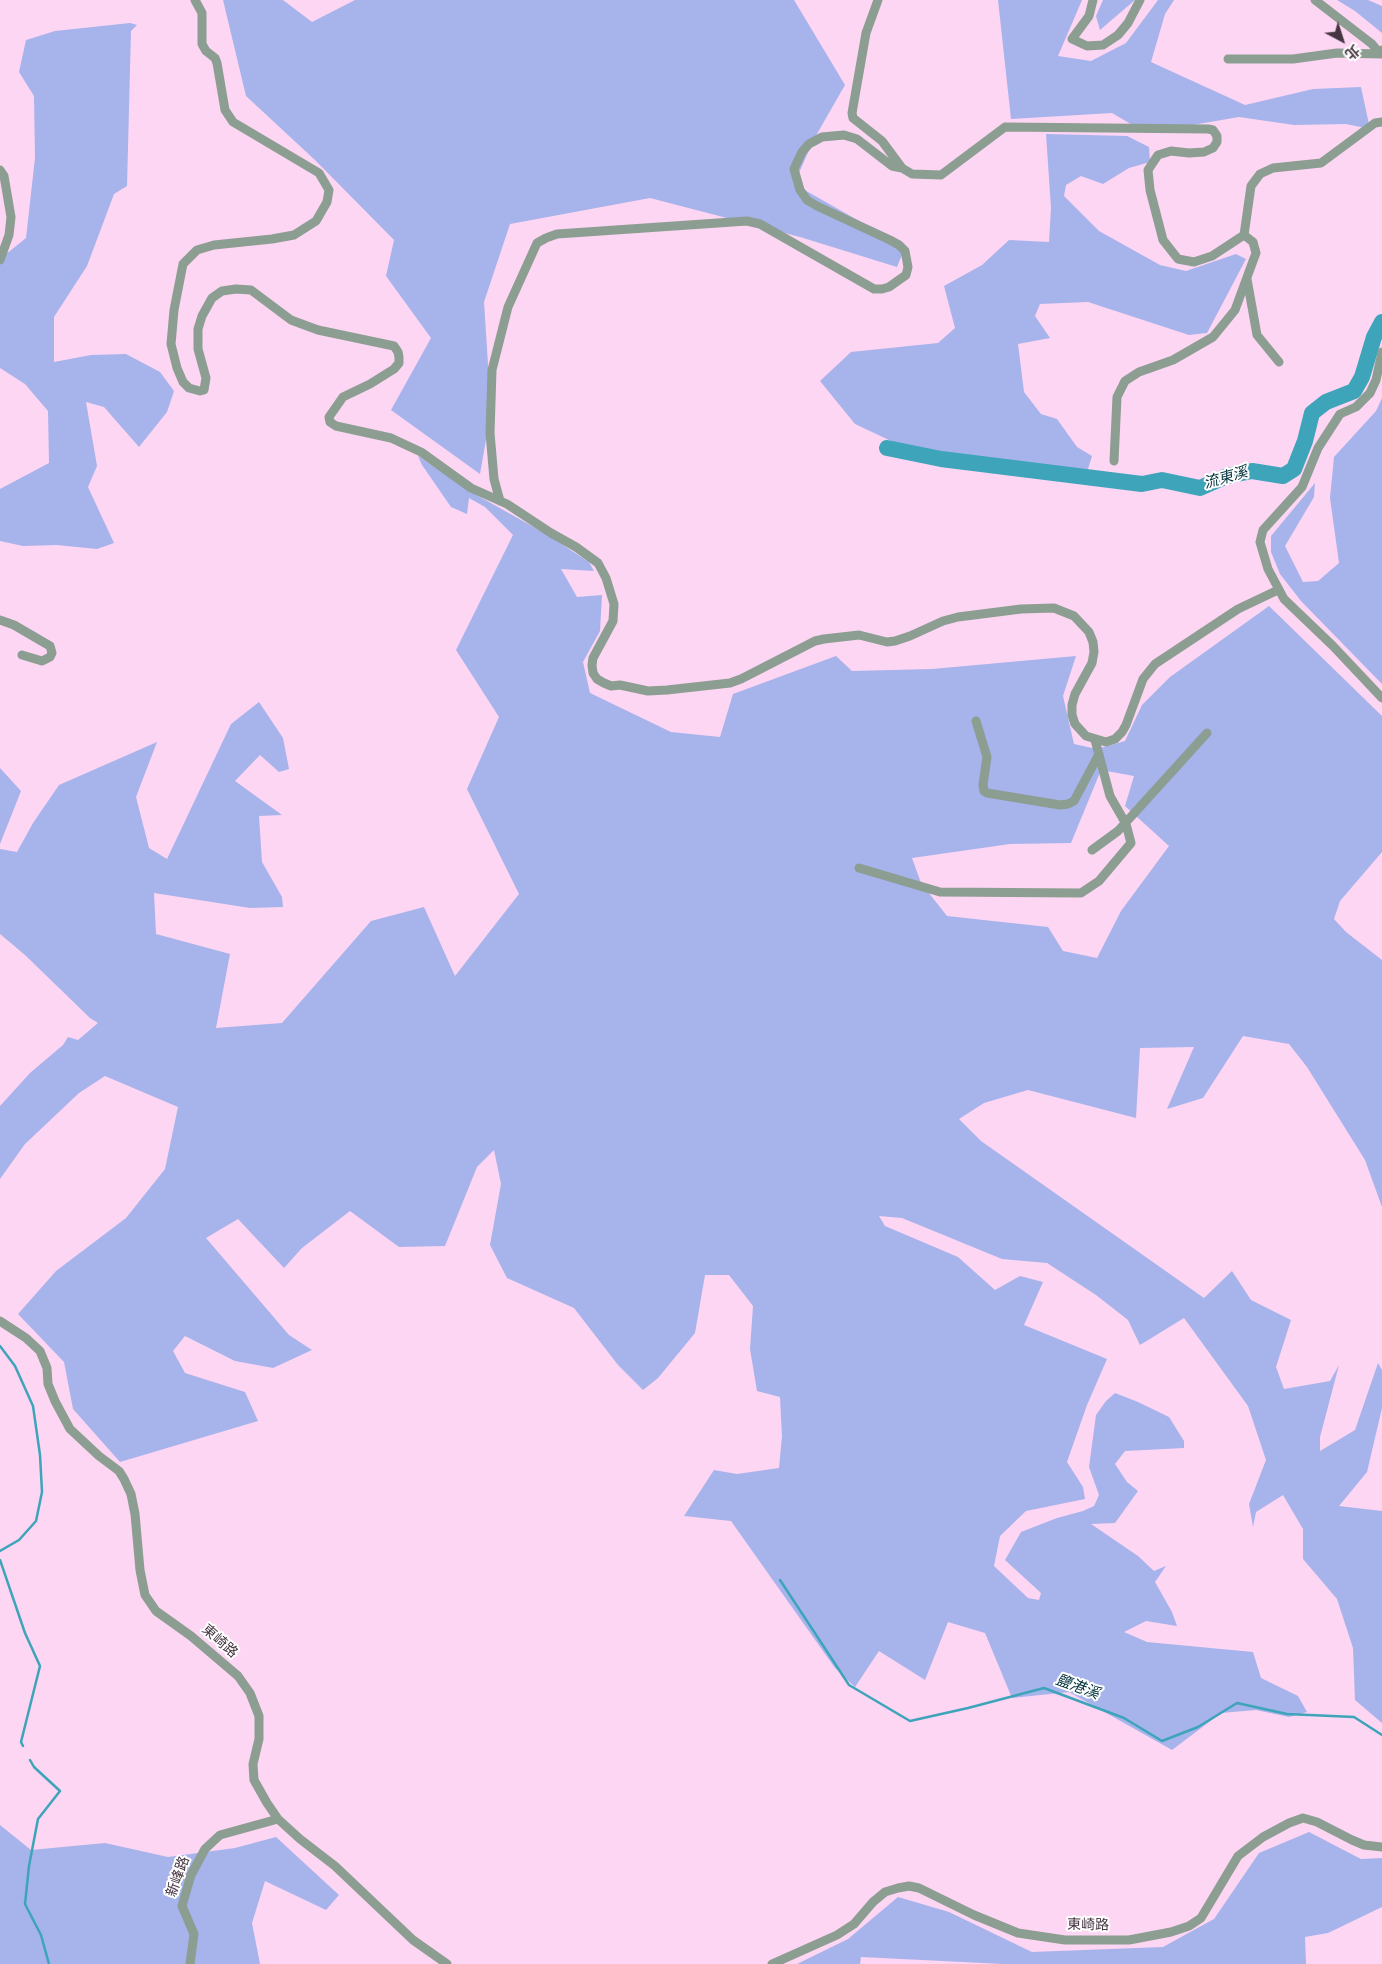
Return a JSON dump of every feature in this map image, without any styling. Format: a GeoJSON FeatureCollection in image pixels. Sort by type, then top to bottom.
{"type":"FeatureCollection","features":[{"type":"Feature","properties":{"kind":"street"},"geometry":{"type":"LineString","coordinates":[[195,0],[202,13],[202,44],[206,51],[215,58],[217,63],[225,110],[233,122],[320,173],[329,190],[327,202],[316,221],[294,235],[214,245],[197,250],[183,264],[174,310],[171,344],[177,368],[183,382],[188,388],[200,391],[204,390],[206,386],[206,378],[198,349],[198,329],[202,316],[212,298],[222,291],[236,289],[252,290],[291,320],[318,330],[394,346],[398,352],[399,363],[394,369],[343,398],[329,417],[332,424],[398,440],[421,452],[471,488],[500,501],[576,547],[598,563],[614,604],[614,613],[613,621],[593,658],[593,673],[597,679],[611,686],[620,685],[648,690],[668,690],[730,683],[760,670],[815,641],[859,634],[887,642],[895,642],[943,621],[958,617],[1021,609],[1054,608],[1074,616],[1089,632],[1093,642],[1092,663],[1075,694],[1072,715],[1079,731],[1095,740],[1106,742],[1115,739],[1122,732],[1142,679],[1156,664],[1238,609],[1278,590]]}},
{"type":"Feature","properties":{"kind":"street"},"geometry":{"type":"LineString","coordinates":[[878,0],[866,33],[852,113],[853,118],[882,141],[902,168]]}},
{"type":"Feature","properties":{"kind":"street"},"geometry":{"type":"LineString","coordinates":[[1093,0],[1089,16],[1072,39],[1087,46],[1102,45],[1118,36],[1128,23],[1140,0]]}},
{"type":"Feature","properties":{"kind":"street"},"geometry":{"type":"LineString","coordinates":[[1315,0],[1381,53]]}},
{"type":"Feature","properties":{"kind":"street"},"geometry":{"type":"LineString","coordinates":[[1228,60],[1293,59],[1337,53],[1381,53]]}},
{"type":"Feature","properties":{"kind":"street"},"geometry":{"type":"LineString","coordinates":[[500,501],[494,479],[490,433],[492,370],[508,307],[537,243],[558,234],[747,221],[760,224],[874,288],[882,289],[889,287],[906,275],[908,267],[905,251],[899,244],[816,206],[800,190],[794,169],[802,152],[809,144],[822,137],[838,135],[857,139],[892,166],[902,168],[912,174],[941,175],[1005,126],[1208,129],[1213,130],[1217,136],[1213,148],[1204,152],[1171,151],[1158,155],[1148,170],[1150,190],[1163,240],[1178,259],[1194,262],[1212,256],[1244,235],[1251,186],[1260,174],[1273,168],[1321,163],[1375,123],[1382,122]]}},
{"type":"Feature","properties":{"kind":"street"},"geometry":{"type":"LineString","coordinates":[[0,170],[4,176],[11,217],[9,234],[0,260]]}},
{"type":"Feature","properties":{"kind":"street"},"geometry":{"type":"LineString","coordinates":[[1114,461],[1117,397],[1125,381],[1139,372],[1173,360],[1213,336],[1235,310],[1256,253],[1253,242],[1244,235]]}},
{"type":"Feature","properties":{"kind":"street"},"geometry":{"type":"LineString","coordinates":[[1247,279],[1257,335],[1279,362]]}},
{"type":"Feature","properties":{"kind":"street"},"geometry":{"type":"LineString","coordinates":[[1382,352],[1376,380],[1370,393],[1356,407],[1340,414],[1318,448],[1302,488],[1263,530],[1260,542],[1268,569],[1284,599],[1333,646],[1382,698]]}},
{"type":"Feature","properties":{"kind":"street"},"geometry":{"type":"LineString","coordinates":[[0,620],[14,624],[52,649],[50,656],[42,661],[22,655]]}},
{"type":"Feature","properties":{"kind":"street"},"geometry":{"type":"LineString","coordinates":[[976,721],[986,756],[983,785],[984,791],[987,793],[1060,805],[1068,804],[1074,801],[1099,754]]}},
{"type":"Feature","properties":{"kind":"street"},"geometry":{"type":"LineString","coordinates":[[1092,850],[1126,824],[1207,733]]}},
{"type":"Feature","properties":{"kind":"street"},"geometry":{"type":"LineString","coordinates":[[859,868],[940,892],[1081,893],[1099,881],[1131,843],[1126,824],[1110,796],[1095,740]]}},
{"type":"Feature","properties":{"kind":"street","name":"東崎路"},"geometry":{"type":"LineString","coordinates":[[0,1322],[26,1338],[40,1352],[47,1368],[48,1384],[70,1429],[99,1456],[119,1471],[124,1479],[131,1494],[135,1514],[140,1570],[145,1595],[156,1611],[191,1636],[238,1676],[250,1693],[259,1716],[259,1739],[253,1764],[254,1780],[278,1819],[300,1839],[336,1866],[413,1940],[447,1964]]}},
{"type":"Feature","properties":{"kind":"street","name":"東崎路"},"geometry":{"type":"LineString","coordinates":[[772,1964],[837,1935],[854,1924],[873,1902],[886,1892],[898,1888],[909,1886],[919,1888],[974,1915],[1018,1933],[1065,1940],[1129,1940],[1171,1932],[1189,1926],[1201,1918],[1238,1856],[1263,1837],[1289,1822],[1303,1818],[1317,1822],[1352,1840],[1382,1847]]}},
{"type":"Feature","properties":{"kind":"street","name":"新峰路"},"geometry":{"type":"LineString","coordinates":[[190,1964],[194,1934],[182,1906],[191,1875],[205,1849],[220,1835],[278,1819]]}},
{"type":"Feature","properties":{"kind":"shaded area"},"geometry":{"type":"Polygon","coordinates":[[[223,0],[283,0],[312,22],[355,0],[794,0],[845,85],[814,139],[794,184],[905,247],[897,267],[800,237],[650,198],[510,224],[484,302],[491,411],[480,474],[391,410],[431,338],[386,276],[394,240],[315,160],[246,96],[223,0]]]}},
{"type":"Feature","properties":{"kind":"shaded area"},"geometry":{"type":"Polygon","coordinates":[[[998,0],[1082,0],[1058,56],[1091,61],[1126,43],[1158,0],[1174,0],[1165,14],[1151,62],[1245,105],[1313,89],[1361,87],[1370,129],[1346,124],[1294,125],[1239,117],[1146,133],[1112,113],[1011,119],[998,0]]]}},
{"type":"Feature","properties":{"kind":"shaded area"},"geometry":{"type":"Polygon","coordinates":[[[1103,0],[1135,0],[1100,30],[1096,16],[1103,0]]]}},
{"type":"Feature","properties":{"kind":"shaded area"},"geometry":{"type":"Polygon","coordinates":[[[1337,0],[1368,0],[1382,6],[1382,33],[1355,11],[1337,0]]]}},
{"type":"Feature","properties":{"kind":"shaded area"},"geometry":{"type":"Polygon","coordinates":[[[130,23],[137,25],[131,31],[127,186],[114,194],[87,266],[54,317],[54,362],[91,355],[126,354],[160,372],[174,391],[167,412],[139,447],[104,407],[86,402],[97,466],[88,487],[114,543],[97,549],[57,545],[23,546],[0,541],[0,489],[49,463],[48,411],[25,384],[0,368],[0,259],[26,238],[35,158],[34,96],[19,72],[26,40],[55,31],[130,23]]]}},
{"type":"Feature","properties":{"kind":"shaded area"},"geometry":{"type":"Polygon","coordinates":[[[1046,134],[1127,136],[1149,147],[1150,162],[1129,168],[1103,184],[1081,176],[1066,185],[1064,196],[1099,231],[1160,265],[1186,271],[1236,254],[1246,259],[1207,333],[1189,335],[1088,302],[1040,304],[1035,316],[1050,338],[1018,344],[1024,392],[1041,414],[1057,419],[1077,447],[1092,456],[1088,469],[946,467],[855,424],[820,381],[851,352],[938,343],[955,328],[944,286],[982,265],[1009,240],[1049,242],[1051,208],[1046,134]]]}},
{"type":"Feature","properties":{"kind":"shaded area"},"geometry":{"type":"Polygon","coordinates":[[[1382,398],[1382,684],[1301,601],[1280,574],[1271,552],[1271,536],[1315,483],[1314,497],[1285,546],[1303,582],[1318,581],[1339,563],[1330,498],[1334,457],[1376,411],[1382,398]]]}},
{"type":"Feature","properties":{"kind":"shaded area"},"geometry":{"type":"Polygon","coordinates":[[[418,456],[473,493],[546,534],[589,562],[594,571],[561,569],[577,597],[602,595],[600,631],[583,662],[590,693],[671,732],[720,737],[733,694],[836,656],[852,671],[932,669],[1076,656],[1063,696],[1074,744],[1097,749],[1125,741],[1142,705],[1170,677],[1269,606],[1382,716],[1382,852],[1340,901],[1334,919],[1346,932],[1382,960],[1382,1207],[1365,1160],[1307,1067],[1289,1044],[1243,1036],[1203,1098],[1167,1109],[1194,1047],[1140,1048],[1136,1118],[1028,1090],[984,1103],[959,1119],[981,1141],[1204,1298],[1232,1271],[1251,1300],[1291,1320],[1276,1367],[1284,1389],[1330,1381],[1339,1365],[1320,1437],[1320,1451],[1355,1430],[1378,1363],[1382,1370],[1382,1408],[1367,1472],[1339,1506],[1382,1511],[1382,1723],[1355,1700],[1353,1648],[1337,1599],[1303,1559],[1303,1529],[1283,1495],[1256,1512],[1253,1527],[1249,1504],[1266,1460],[1248,1406],[1184,1318],[1140,1345],[1128,1320],[1096,1295],[1047,1263],[1002,1259],[902,1218],[879,1216],[885,1226],[958,1257],[995,1290],[1020,1276],[1043,1282],[1024,1325],[1107,1359],[1087,1405],[1067,1462],[1083,1487],[1085,1499],[1026,1511],[1000,1536],[994,1566],[1028,1598],[1039,1600],[1041,1593],[1005,1560],[1021,1532],[1094,1506],[1099,1495],[1089,1467],[1096,1415],[1106,1401],[1115,1393],[1138,1402],[1169,1417],[1184,1441],[1184,1448],[1125,1451],[1115,1464],[1127,1482],[1138,1491],[1115,1523],[1091,1524],[1138,1556],[1154,1571],[1166,1566],[1155,1582],[1172,1612],[1177,1626],[1146,1621],[1124,1632],[1147,1642],[1253,1652],[1261,1678],[1298,1696],[1307,1712],[1289,1717],[1256,1710],[1221,1713],[1172,1750],[1069,1692],[1012,1698],[985,1633],[948,1622],[925,1680],[879,1651],[855,1687],[835,1668],[731,1521],[684,1516],[714,1470],[737,1474],[779,1468],[782,1436],[780,1397],[757,1391],[750,1349],[753,1306],[729,1275],[705,1275],[695,1333],[658,1378],[643,1390],[618,1365],[574,1308],[507,1278],[490,1245],[501,1184],[494,1150],[477,1167],[445,1246],[399,1247],[350,1211],[302,1248],[284,1268],[238,1219],[206,1238],[289,1335],[312,1350],[273,1368],[235,1361],[185,1336],[173,1351],[185,1373],[245,1392],[258,1421],[120,1462],[73,1409],[64,1362],[18,1314],[56,1271],[126,1218],[165,1169],[178,1107],[105,1076],[79,1093],[25,1144],[0,1179],[0,1106],[30,1073],[63,1045],[68,1037],[78,1040],[98,1023],[90,1018],[25,955],[0,934],[0,849],[17,852],[33,823],[59,785],[157,742],[136,797],[149,848],[167,859],[231,724],[259,702],[283,738],[289,769],[279,772],[260,755],[235,781],[282,815],[259,816],[262,862],[282,897],[283,907],[250,908],[154,893],[156,934],[230,954],[216,1028],[282,1023],[371,921],[424,907],[455,976],[519,894],[467,789],[499,717],[456,650],[513,535],[485,507],[469,498],[467,514],[451,507],[422,465],[418,456]],[[1101,770],[1071,843],[1010,844],[912,858],[921,883],[947,916],[1048,927],[1063,951],[1097,958],[1121,911],[1169,846],[1125,806],[1134,776],[1101,770]]]}},
{"type":"Feature","properties":{"kind":"shaded area"},"geometry":{"type":"Polygon","coordinates":[[[0,768],[21,791],[0,844],[0,768]]]}},
{"type":"Feature","properties":{"kind":"shaded area"},"geometry":{"type":"Polygon","coordinates":[[[0,1825],[31,1850],[105,1843],[168,1857],[235,1848],[276,1837],[339,1895],[326,1910],[265,1881],[252,1923],[260,1964],[0,1964],[0,1825]]]}},
{"type":"Feature","properties":{"kind":"shaded area"},"geometry":{"type":"Polygon","coordinates":[[[1309,1832],[1361,1859],[1382,1858],[1382,1907],[1328,1933],[1305,1937],[1306,1964],[1003,1964],[861,1957],[860,1964],[797,1964],[848,1939],[898,1897],[949,1912],[1032,1952],[1163,1947],[1214,1919],[1259,1853],[1309,1832]]]}},
{"type":"Feature","properties":{"kind":"waterway","name":"流東溪"},"geometry":{"type":"LineString","coordinates":[[887,448],[941,459],[1142,484],[1162,480],[1200,488],[1227,476],[1252,471],[1283,476],[1294,469],[1305,441],[1312,413],[1326,402],[1354,391],[1362,377],[1374,337],[1382,322]]}},
{"type":"Feature","properties":{"kind":"waterway"},"geometry":{"type":"LineString","coordinates":[[0,1346],[15,1366],[33,1406],[40,1455],[42,1492],[36,1521],[19,1540],[0,1551]]}},
{"type":"Feature","properties":{"kind":"waterway"},"geometry":{"type":"LineString","coordinates":[[0,1560],[25,1633],[40,1666],[21,1742],[23,1746]]}},
{"type":"Feature","properties":{"kind":"waterway","name":"鹽港溪"},"geometry":{"type":"LineString","coordinates":[[780,1580],[849,1685],[910,1721],[1044,1688],[1124,1718],[1162,1741],[1198,1727],[1237,1703],[1287,1714],[1354,1717],[1382,1735]]}},
{"type":"Feature","properties":{"kind":"waterway"},"geometry":{"type":"LineString","coordinates":[[30,1760],[34,1767],[60,1791],[38,1819],[29,1866],[25,1904],[41,1935],[49,1964]]}}]}
